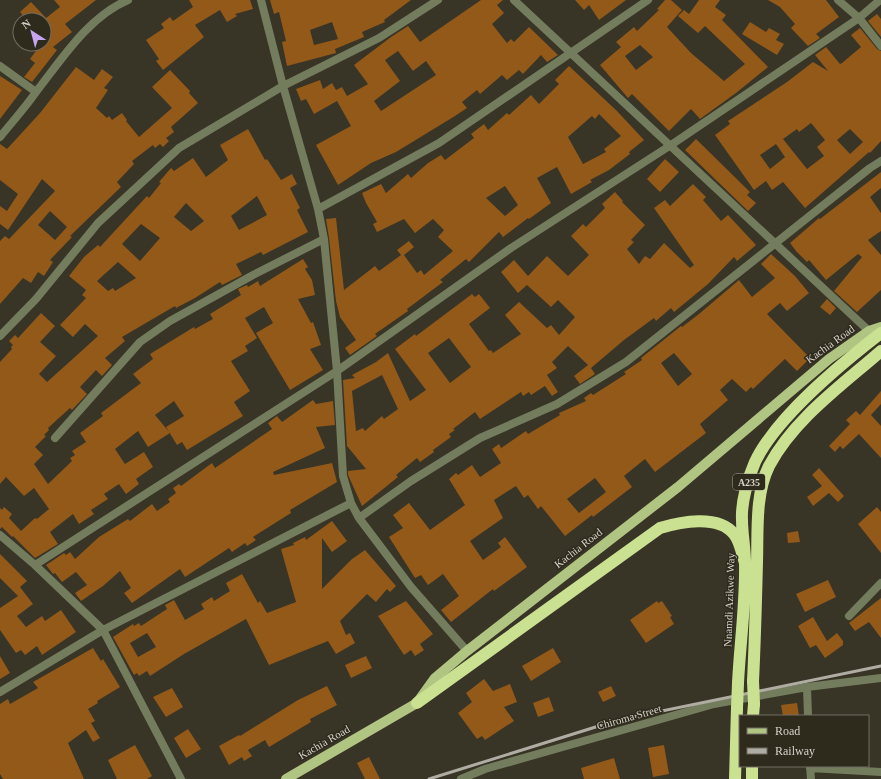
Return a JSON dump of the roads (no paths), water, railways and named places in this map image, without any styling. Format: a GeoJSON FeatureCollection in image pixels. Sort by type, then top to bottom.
{"type":"FeatureCollection","features":[{"type":"Feature","properties":{"kind":"highway","name":"Nnamdi Azikwe Way"},"geometry":{"type":"LineString","coordinates":[[735,779],[738,683],[745,563],[741,519],[746,489],[754,463],[765,442],[785,418],[875,332]]}},
{"type":"Feature","properties":{"kind":"highway","name":"A235"},"geometry":{"type":"LineString","coordinates":[[753,710],[758,528],[761,493],[768,468],[791,434],[833,393],[881,351]]}},
{"type":"Feature","properties":{"kind":"highway"},"geometry":{"type":"LineString","coordinates":[[417,703],[660,528],[676,523],[696,521],[724,527],[732,532],[736,537],[745,563]]}},
{"type":"Feature","properties":{"kind":"highway"},"geometry":{"type":"LineString","coordinates":[[752,767],[752,779]]}},
{"type":"Feature","properties":{"kind":"main road","name":"Kachia Road"},"geometry":{"type":"LineString","coordinates":[[286,779],[417,703],[435,678],[467,651],[678,486],[829,359],[881,327]]}},
{"type":"Feature","properties":{"kind":"street"},"geometry":{"type":"LineString","coordinates":[[0,138],[69,47],[114,6],[128,0]]}},
{"type":"Feature","properties":{"kind":"street"},"geometry":{"type":"LineString","coordinates":[[261,0],[283,86],[318,209],[324,239],[337,371],[343,476],[351,504],[359,518],[411,587],[467,651]]}},
{"type":"Feature","properties":{"kind":"street"},"geometry":{"type":"LineString","coordinates":[[0,336],[36,299],[98,223],[179,148],[283,86],[379,38],[438,0]]}},
{"type":"Feature","properties":{"kind":"street"},"geometry":{"type":"LineString","coordinates":[[514,0],[671,145],[774,243],[875,332]]}},
{"type":"Feature","properties":{"kind":"street"},"geometry":{"type":"LineString","coordinates":[[318,209],[439,143],[648,0]]}},
{"type":"Feature","properties":{"kind":"street"},"geometry":{"type":"LineString","coordinates":[[838,0],[859,18],[881,46]]}},
{"type":"Feature","properties":{"kind":"street"},"geometry":{"type":"LineString","coordinates":[[35,565],[337,371],[511,248],[671,145],[859,18],[880,0]]}},
{"type":"Feature","properties":{"kind":"street"},"geometry":{"type":"LineString","coordinates":[[0,66],[36,92]]}},
{"type":"Feature","properties":{"kind":"street"},"geometry":{"type":"LineString","coordinates":[[359,518],[411,481],[480,438],[557,404],[626,362],[774,243],[881,161]]}},
{"type":"Feature","properties":{"kind":"street"},"geometry":{"type":"LineString","coordinates":[[55,438],[140,342],[177,318],[324,239]]}},
{"type":"Feature","properties":{"kind":"street"},"geometry":{"type":"LineString","coordinates":[[0,692],[103,630],[351,504]]}},
{"type":"Feature","properties":{"kind":"street"},"geometry":{"type":"LineString","coordinates":[[0,535],[35,565],[103,630],[181,779]]}},
{"type":"Feature","properties":{"kind":"street"},"geometry":{"type":"LineString","coordinates":[[849,616],[881,583]]}},
{"type":"Feature","properties":{"kind":"street","name":"Chiroma Street"},"geometry":{"type":"LineString","coordinates":[[461,779],[485,769],[714,704],[807,687],[881,678]]}},
{"type":"Feature","properties":{"kind":"street"},"geometry":{"type":"LineString","coordinates":[[807,687],[808,715]]}},
{"type":"Feature","properties":{"kind":"street"},"geometry":{"type":"LineString","coordinates":[[810,779],[810,767],[881,772]]}},
{"type":"Feature","properties":{"kind":"railway"},"geometry":{"type":"LineString","coordinates":[[429,779],[618,720],[881,666]]}}]}
